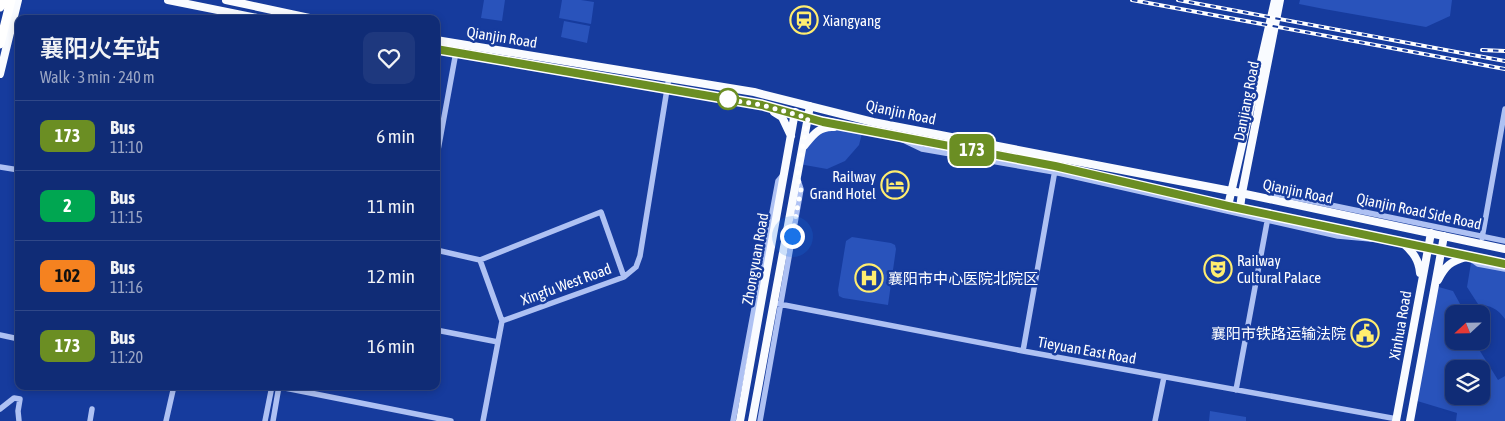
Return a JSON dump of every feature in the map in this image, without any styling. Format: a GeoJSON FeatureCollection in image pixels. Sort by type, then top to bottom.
{"type":"FeatureCollection","features":[{"type":"Feature","properties":{"kind":"highway"},"geometry":{"type":"LineString","coordinates":[[0,7],[2,0]]}},
{"type":"Feature","properties":{"kind":"highway"},"geometry":{"type":"LineString","coordinates":[[0,44],[17,1]]}},
{"type":"Feature","properties":{"kind":"main road"},"geometry":{"type":"LineString","coordinates":[[168,0],[242,15]]}},
{"type":"Feature","properties":{"kind":"main road"},"geometry":{"type":"LineString","coordinates":[[226,0],[295,15]]}},
{"type":"Feature","properties":{"kind":"main road","name":"Danjiang Road"},"geometry":{"type":"LineString","coordinates":[[1228,206],[1275,0]]}},
{"type":"Feature","properties":{"kind":"main road","name":"Danjiang Road"},"geometry":{"type":"LineString","coordinates":[[1240,208],[1280,0]]}},
{"type":"Feature","properties":{"kind":"main road"},"geometry":{"type":"LineString","coordinates":[[0,74],[17,1]]}},
{"type":"Feature","properties":{"kind":"main road","name":"Qianjin Road"},"geometry":{"type":"LineString","coordinates":[[440,41],[754,92],[873,122],[1242,193],[1444,236],[1482,240],[1505,249]]}},
{"type":"Feature","properties":{"kind":"main road","name":"Qianjin Road"},"geometry":{"type":"LineString","coordinates":[[440,50],[762,105],[794,115],[852,128],[1240,208],[1268,217],[1505,264]]}},
{"type":"Feature","properties":{"kind":"main road","name":"Zhongyuan Road"},"geometry":{"type":"LineString","coordinates":[[740,421],[797,103]]}},
{"type":"Feature","properties":{"kind":"main road"},"geometry":{"type":"LineString","coordinates":[[762,105],[782,117],[791,136]]}},
{"type":"Feature","properties":{"kind":"main road","name":"Zhongyuan Road"},"geometry":{"type":"LineString","coordinates":[[752,421],[777,303],[810,106]]}},
{"type":"Feature","properties":{"kind":"main road"},"geometry":{"type":"LineString","coordinates":[[802,148],[814,133],[826,126],[852,128]]}},
{"type":"Feature","properties":{"kind":"main road","name":"Xinhua Road"},"geometry":{"type":"LineString","coordinates":[[1397,420],[1430,233]]}},
{"type":"Feature","properties":{"kind":"main road","name":"Xinhua Road"},"geometry":{"type":"LineString","coordinates":[[1410,421],[1444,236]]}},
{"type":"Feature","properties":{"kind":"main road"},"geometry":{"type":"LineString","coordinates":[[1402,243],[1414,253],[1419,265],[1422,281]]}},
{"type":"Feature","properties":{"kind":"main road"},"geometry":{"type":"LineString","coordinates":[[1435,286],[1445,267],[1453,261],[1467,256]]}},
{"type":"Feature","properties":{"kind":"street"},"geometry":{"type":"LineString","coordinates":[[440,139],[456,52]]}},
{"type":"Feature","properties":{"kind":"street","name":"Xingfu West Road"},"geometry":{"type":"LineString","coordinates":[[502,321],[624,277],[636,267],[640,256],[669,77]]}},
{"type":"Feature","properties":{"kind":"street"},"geometry":{"type":"LineString","coordinates":[[1482,240],[1505,109]]}},
{"type":"Feature","properties":{"kind":"street"},"geometry":{"type":"LineString","coordinates":[[0,167],[15,169]]}},
{"type":"Feature","properties":{"kind":"street"},"geometry":{"type":"LineString","coordinates":[[1023,351],[1055,169],[1268,217],[1236,390]]}},
{"type":"Feature","properties":{"kind":"street"},"geometry":{"type":"LineString","coordinates":[[733,421],[778,181],[784,174]]}},
{"type":"Feature","properties":{"kind":"street","name":"Qianjin Road Side Road"},"geometry":{"type":"LineString","coordinates":[[1275,200],[1277,194],[1482,240],[1505,241]]}},
{"type":"Feature","properties":{"kind":"street"},"geometry":{"type":"LineString","coordinates":[[440,251],[480,260],[601,212],[624,277]]}},
{"type":"Feature","properties":{"kind":"street"},"geometry":{"type":"LineString","coordinates":[[1467,256],[1478,264],[1505,269]]}},
{"type":"Feature","properties":{"kind":"street"},"geometry":{"type":"LineString","coordinates":[[480,260],[502,321],[483,421]]}},
{"type":"Feature","properties":{"kind":"street"},"geometry":{"type":"LineString","coordinates":[[760,421],[777,303]]}},
{"type":"Feature","properties":{"kind":"street","name":"Tieyuan East Road"},"geometry":{"type":"LineString","coordinates":[[777,303],[1023,351],[1397,420]]}},
{"type":"Feature","properties":{"kind":"street"},"geometry":{"type":"LineString","coordinates":[[440,331],[498,342]]}},
{"type":"Feature","properties":{"kind":"street"},"geometry":{"type":"LineString","coordinates":[[0,335],[15,338]]}},
{"type":"Feature","properties":{"kind":"street"},"geometry":{"type":"LineString","coordinates":[[1155,421],[1164,376]]}},
{"type":"Feature","properties":{"kind":"street"},"geometry":{"type":"LineString","coordinates":[[166,421],[173,390]]}},
{"type":"Feature","properties":{"kind":"street"},"geometry":{"type":"LineString","coordinates":[[265,421],[275,390]]}},
{"type":"Feature","properties":{"kind":"street"},"geometry":{"type":"LineString","coordinates":[[273,421],[276,390]]}},
{"type":"Feature","properties":{"kind":"street"},"geometry":{"type":"LineString","coordinates":[[296,390],[451,421]]}},
{"type":"Feature","properties":{"kind":"street"},"geometry":{"type":"LineString","coordinates":[[0,409],[14,398],[20,399],[18,411],[20,421]]}},
{"type":"Feature","properties":{"kind":"street"},"geometry":{"type":"LineString","coordinates":[[90,421],[92,409]]}},
{"type":"Feature","properties":{"kind":"shaded area"},"geometry":{"type":"Polygon","coordinates":[[[484,0],[505,0],[502,21],[481,18],[484,0]]]}},
{"type":"Feature","properties":{"kind":"shaded area"},"geometry":{"type":"Polygon","coordinates":[[[562,0],[594,2],[591,24],[559,18],[562,0]]]}},
{"type":"Feature","properties":{"kind":"shaded area"},"geometry":{"type":"Polygon","coordinates":[[[1300,0],[1452,0],[1450,16],[1426,27],[1299,4],[1300,0]]]}},
{"type":"Feature","properties":{"kind":"shaded area"},"geometry":{"type":"Polygon","coordinates":[[[564,21],[590,26],[587,43],[561,37],[564,21]]]}},
{"type":"Feature","properties":{"kind":"shaded area"},"geometry":{"type":"Polygon","coordinates":[[[826,126],[863,130],[859,145],[845,161],[827,169],[799,164],[803,148],[826,126]]]}},
{"type":"Feature","properties":{"kind":"shaded area"},"geometry":{"type":"Polygon","coordinates":[[[852,237],[895,245],[888,305],[839,296],[838,290],[846,241],[852,237]]]}},
{"type":"Feature","properties":{"kind":"shaded area"},"geometry":{"type":"Polygon","coordinates":[[[1472,257],[1505,264],[1505,319],[1490,305],[1478,304],[1467,287],[1472,257]]]}},
{"type":"Feature","properties":{"kind":"shaded area"},"geometry":{"type":"Polygon","coordinates":[[[1435,286],[1453,291],[1461,305],[1445,305],[1445,350],[1477,350],[1486,360],[1445,360],[1445,405],[1490,405],[1490,367],[1498,380],[1505,376],[1505,421],[1456,421],[1457,413],[1414,400],[1435,286]]]}},
{"type":"Feature","properties":{"kind":"shaded area"},"geometry":{"type":"Polygon","coordinates":[[[1210,411],[1246,417],[1246,421],[1209,421],[1210,411]]]}},
{"type":"Feature","properties":{"kind":"railway"},"geometry":{"type":"LineString","coordinates":[[1132,0],[1505,69]]}},
{"type":"Feature","properties":{"kind":"railway"},"geometry":{"type":"LineString","coordinates":[[1178,0],[1505,61]]}},
{"type":"Feature","properties":{"kind":"railway"},"geometry":{"type":"LineString","coordinates":[[1482,50],[1505,51]]}},
{"type":"Feature","properties":{"kind":"bus line","name":"173"},"geometry":{"type":"LineString","coordinates":[[440,50],[762,105],[823,122],[1055,166],[1228,206],[1505,264]]}},
{"type":"Feature","properties":{"kind":"place","name":"Xiangyang"},"geometry":{"type":"Point","coordinates":[804,20]}},
{"type":"Feature","properties":{"kind":"place","name":"Railway Grand Hotel"},"geometry":{"type":"Point","coordinates":[895,185]}},
{"type":"Feature","properties":{"kind":"place","name":"Railway Cultural Palace"},"geometry":{"type":"Point","coordinates":[1218,269]}},
{"type":"Feature","properties":{"kind":"place","name":"襄阳市中心医院北院区"},"geometry":{"type":"Point","coordinates":[869,278]}},
{"type":"Feature","properties":{"kind":"place","name":"襄阳市铁路运输法院"},"geometry":{"type":"Point","coordinates":[1365,333]}},
{"type":"Feature","properties":{"kind":"route"},"geometry":{"type":"LineString","coordinates":[[728,99],[725,99],[762,105],[808,118],[797,176],[801,189],[792,236]]}}]}
